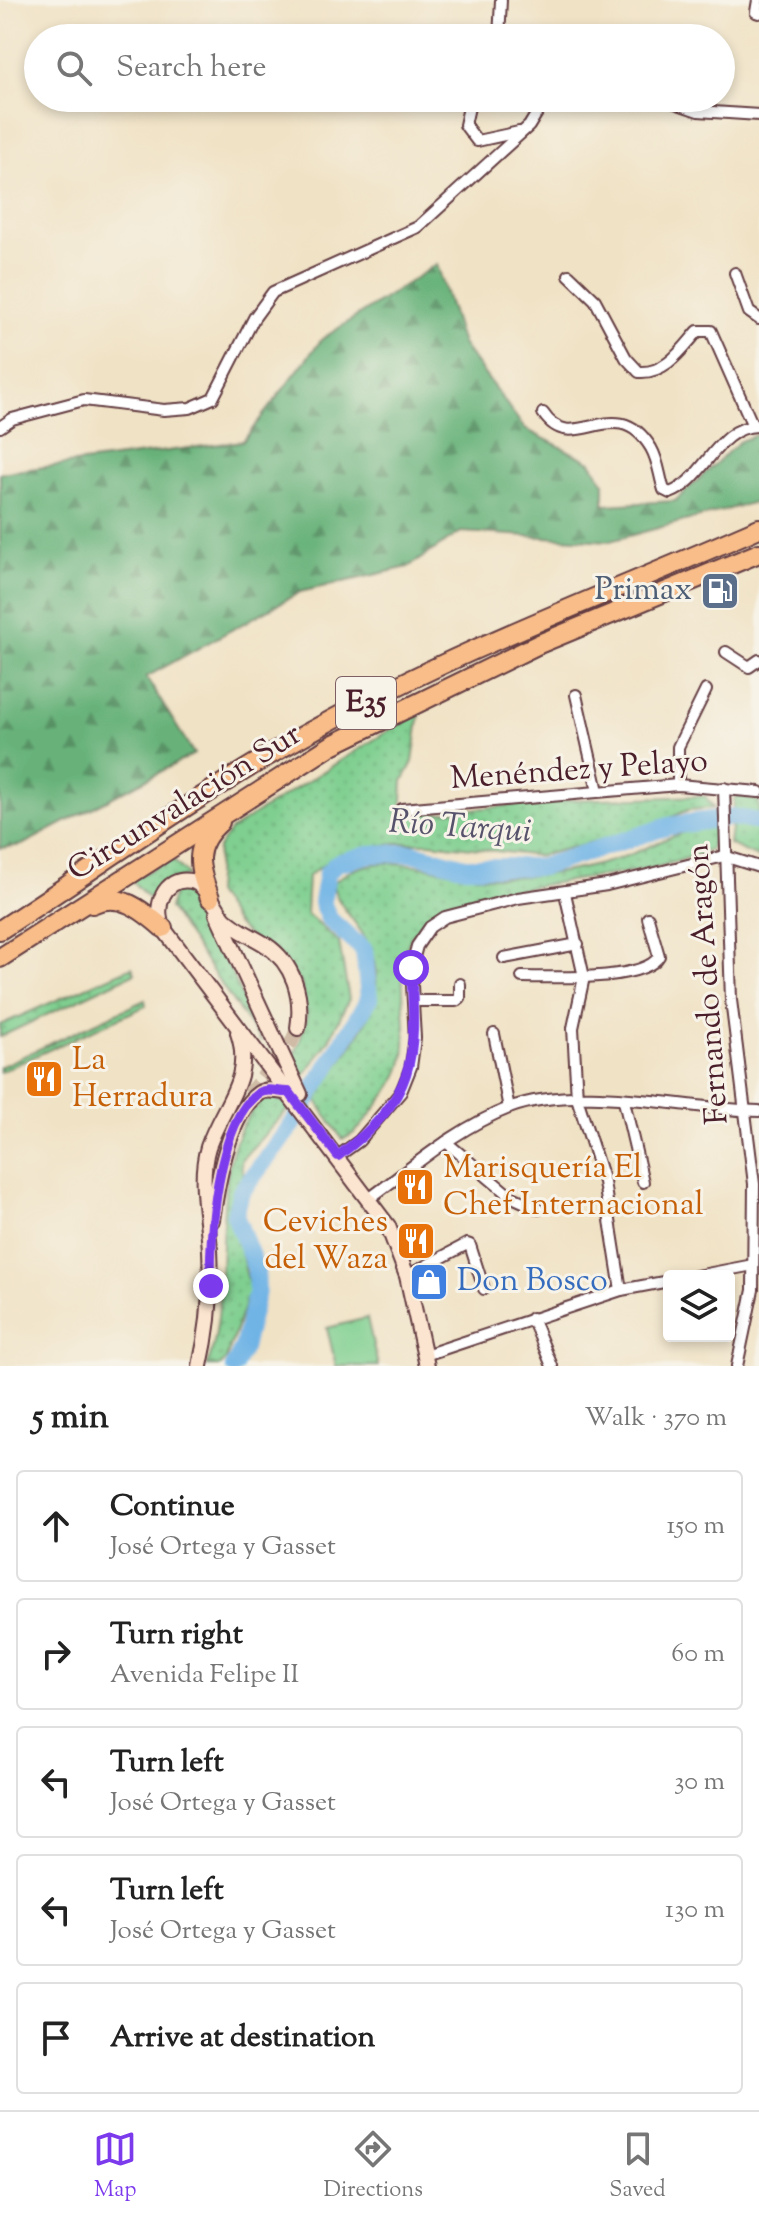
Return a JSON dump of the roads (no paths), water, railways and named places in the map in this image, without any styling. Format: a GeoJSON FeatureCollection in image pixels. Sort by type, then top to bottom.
{"type":"FeatureCollection","features":[{"type":"Feature","properties":{"kind":"highway","name":"Circunvalación Sur"},"geometry":{"type":"LineString","coordinates":[[0,930],[202,796],[319,727],[516,630],[759,528]]}},
{"type":"Feature","properties":{"kind":"highway","name":"Circunvalación Sur"},"geometry":{"type":"LineString","coordinates":[[0,958],[332,745],[539,644],[759,553]]}},
{"type":"Feature","properties":{"kind":"highway"},"geometry":{"type":"LineString","coordinates":[[210,898],[198,868],[204,844],[209,832],[250,795]]}},
{"type":"Feature","properties":{"kind":"highway"},"geometry":{"type":"LineString","coordinates":[[57,921],[95,902],[110,900],[130,903],[163,928]]}},
{"type":"Feature","properties":{"kind":"main road"},"geometry":{"type":"LineString","coordinates":[[298,1028],[299,999],[292,975],[284,962],[265,945],[234,927],[199,885],[190,881],[171,887],[157,904],[157,917],[163,928],[292,1092],[370,1198],[396,1243],[407,1276],[426,1361]]}},
{"type":"Feature","properties":{"kind":"main road"},"geometry":{"type":"LineString","coordinates":[[210,898],[292,1092]]}},
{"type":"Feature","properties":{"kind":"main road"},"geometry":{"type":"LineString","coordinates":[[200,1366],[211,1307],[204,1187],[208,1147],[239,1085],[243,1066],[243,1049],[233,1020]]}},
{"type":"Feature","properties":{"kind":"main road"},"geometry":{"type":"LineString","coordinates":[[209,1249],[226,1149],[247,1106],[258,1094],[267,1090],[292,1092]]}},
{"type":"Feature","properties":{"kind":"main road"},"geometry":{"type":"LineString","coordinates":[[209,1249],[215,1161],[235,1110]]}},
{"type":"Feature","properties":{"kind":"street"},"geometry":{"type":"LineString","coordinates":[[500,24],[501,0]]}},
{"type":"Feature","properties":{"kind":"street"},"geometry":{"type":"LineString","coordinates":[[758,0],[756,12],[759,13]]}},
{"type":"Feature","properties":{"kind":"street"},"geometry":{"type":"LineString","coordinates":[[468,112],[465,125],[477,141],[520,131]]}},
{"type":"Feature","properties":{"kind":"street"},"geometry":{"type":"LineString","coordinates":[[0,427],[12,419],[84,400],[164,410],[190,408],[213,398],[254,318],[273,292],[418,227],[529,126],[538,112]]}},
{"type":"Feature","properties":{"kind":"street"},"geometry":{"type":"LineString","coordinates":[[713,112],[759,115]]}},
{"type":"Feature","properties":{"kind":"street"},"geometry":{"type":"LineString","coordinates":[[735,273],[749,312],[759,319]]}},
{"type":"Feature","properties":{"kind":"street"},"geometry":{"type":"LineString","coordinates":[[543,413],[551,425],[562,430],[617,421],[626,424],[649,444],[659,464],[664,490],[670,493],[683,488],[727,437],[756,426],[711,331],[698,331],[674,358],[653,371],[639,372],[626,358],[595,300],[569,275]]}},
{"type":"Feature","properties":{"kind":"street"},"geometry":{"type":"LineString","coordinates":[[726,652],[749,667],[759,660]]}},
{"type":"Feature","properties":{"kind":"street"},"geometry":{"type":"LineString","coordinates":[[678,785],[678,747],[706,690]]}},
{"type":"Feature","properties":{"kind":"street"},"geometry":{"type":"LineString","coordinates":[[576,695],[598,791]]}},
{"type":"Feature","properties":{"kind":"street","name":"Menéndez y Pelayo"},"geometry":{"type":"LineString","coordinates":[[402,809],[678,785],[759,792]]}},
{"type":"Feature","properties":{"kind":"street","name":"Fernando de Aragón"},"geometry":{"type":"LineString","coordinates":[[724,791],[723,835],[731,1000],[743,1111],[756,1184],[753,1265],[756,1290],[737,1366]]}},
{"type":"Feature","properties":{"kind":"street"},"geometry":{"type":"LineString","coordinates":[[335,1153],[359,1141],[401,1092],[411,1067],[415,1038],[411,968],[417,946],[430,927],[445,917],[518,898],[565,893],[724,856],[759,867]]}},
{"type":"Feature","properties":{"kind":"street"},"geometry":{"type":"LineString","coordinates":[[565,893],[584,977],[573,1028],[577,1098],[604,1182],[621,1290]]}},
{"type":"Feature","properties":{"kind":"street"},"geometry":{"type":"LineString","coordinates":[[522,977],[584,977],[640,969],[658,960],[648,918]]}},
{"type":"Feature","properties":{"kind":"street"},"geometry":{"type":"LineString","coordinates":[[504,958],[578,944]]}},
{"type":"Feature","properties":{"kind":"street"},"geometry":{"type":"LineString","coordinates":[[413,1001],[456,1001],[460,998],[460,984]]}},
{"type":"Feature","properties":{"kind":"street"},"geometry":{"type":"LineString","coordinates":[[494,1034],[509,1108]]}},
{"type":"Feature","properties":{"kind":"street"},"geometry":{"type":"LineString","coordinates":[[370,1198],[446,1142],[509,1108],[551,1098],[759,1111]]}},
{"type":"Feature","properties":{"kind":"street"},"geometry":{"type":"LineString","coordinates":[[624,1101],[643,1182]]}},
{"type":"Feature","properties":{"kind":"street"},"geometry":{"type":"LineString","coordinates":[[446,1142],[510,1196],[539,1209]]}},
{"type":"Feature","properties":{"kind":"street"},"geometry":{"type":"LineString","coordinates":[[407,1276],[467,1244],[470,1245],[484,1289]]}},
{"type":"Feature","properties":{"kind":"street"},"geometry":{"type":"LineString","coordinates":[[727,1270],[753,1265]]}},
{"type":"Feature","properties":{"kind":"street"},"geometry":{"type":"LineString","coordinates":[[426,1361],[532,1318],[621,1290],[663,1282]]}},
{"type":"Feature","properties":{"kind":"street"},"geometry":{"type":"LineString","coordinates":[[532,1318],[552,1366]]}},
{"type":"Feature","properties":{"kind":"waterway","name":"Río Tarqui"},"geometry":{"type":"LineString","coordinates":[[234,1366],[243,1348],[257,1291],[256,1269],[235,1215],[241,1192],[292,1125],[369,999],[364,950],[329,919],[322,902],[327,873],[337,863],[370,854],[413,853],[465,867],[542,867],[669,826],[732,817],[759,822]]}},
{"type":"Feature","properties":{"kind":"tunnel"},"geometry":{"type":"LineString","coordinates":[[235,1110],[291,1043],[298,1028]]}},
{"type":"Feature","properties":{"kind":"place","name":"Primax"},"geometry":{"type":"Point","coordinates":[720,591]}},
{"type":"Feature","properties":{"kind":"place","name":"La Herradura"},"geometry":{"type":"Point","coordinates":[44,1079]}},
{"type":"Feature","properties":{"kind":"place","name":"Marisquería El Chef Internacional"},"geometry":{"type":"Point","coordinates":[415,1187]}},
{"type":"Feature","properties":{"kind":"place","name":"Ceviches del Waza"},"geometry":{"type":"Point","coordinates":[416,1241]}},
{"type":"Feature","properties":{"kind":"place","name":"Don Bosco"},"geometry":{"type":"Point","coordinates":[429,1282]}}]}
